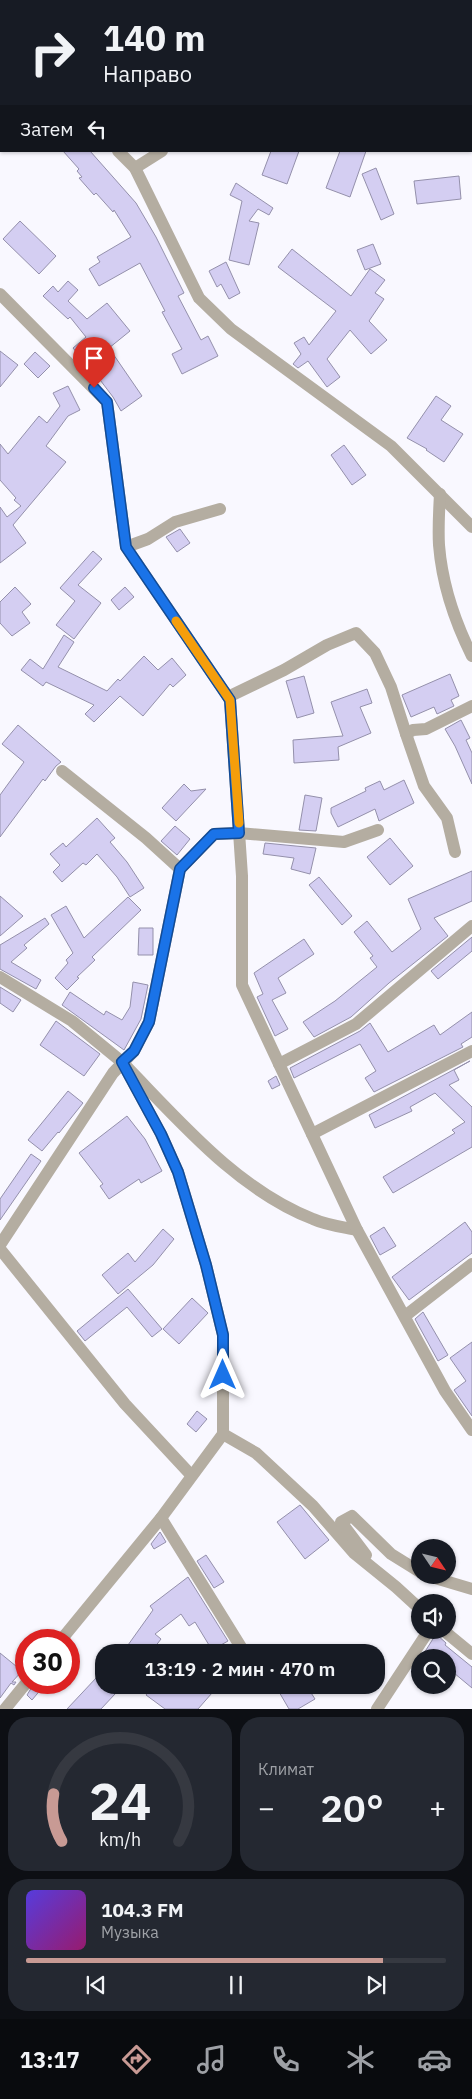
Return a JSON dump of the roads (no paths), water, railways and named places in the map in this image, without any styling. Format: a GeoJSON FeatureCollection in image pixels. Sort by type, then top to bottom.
{"type":"FeatureCollection","features":[{"type":"Feature","properties":{"kind":"street"},"geometry":{"type":"LineString","coordinates":[[119,152],[135,168],[199,298],[231,329],[391,446],[472,527]]}},
{"type":"Feature","properties":{"kind":"street"},"geometry":{"type":"LineString","coordinates":[[135,168],[160,152]]}},
{"type":"Feature","properties":{"kind":"street"},"geometry":{"type":"LineString","coordinates":[[0,294],[107,402],[126,547],[230,700],[242,876],[242,985],[357,1230],[445,1391],[472,1430]]}},
{"type":"Feature","properties":{"kind":"street"},"geometry":{"type":"LineString","coordinates":[[440,494],[439,545],[447,591],[464,641],[472,656]]}},
{"type":"Feature","properties":{"kind":"street"},"geometry":{"type":"LineString","coordinates":[[126,547],[148,539],[175,522],[220,509]]}},
{"type":"Feature","properties":{"kind":"street"},"geometry":{"type":"LineString","coordinates":[[228,697],[284,670],[327,645],[356,633],[375,653],[391,687],[424,786],[447,818],[455,852]]}},
{"type":"Feature","properties":{"kind":"street"},"geometry":{"type":"LineString","coordinates":[[406,734],[414,730],[426,729],[472,706]]}},
{"type":"Feature","properties":{"kind":"street"},"geometry":{"type":"LineString","coordinates":[[62,771],[146,838],[180,869]]}},
{"type":"Feature","properties":{"kind":"street"},"geometry":{"type":"LineString","coordinates":[[0,1245],[113,1073],[134,1051],[149,1022],[180,869],[214,834],[239,833],[344,842],[378,830]]}},
{"type":"Feature","properties":{"kind":"street"},"geometry":{"type":"LineString","coordinates":[[279,1064],[356,1024],[472,926]]}},
{"type":"Feature","properties":{"kind":"street"},"geometry":{"type":"LineString","coordinates":[[0,977],[72,1021],[122,1062],[196,1138],[226,1165],[278,1201],[314,1220],[357,1230]]}},
{"type":"Feature","properties":{"kind":"street"},"geometry":{"type":"LineString","coordinates":[[312,1134],[472,1051]]}},
{"type":"Feature","properties":{"kind":"street"},"geometry":{"type":"LineString","coordinates":[[70,1629],[161,1518],[223,1434],[223,1335],[206,1265],[178,1172],[161,1134],[122,1062]]}},
{"type":"Feature","properties":{"kind":"street"},"geometry":{"type":"LineString","coordinates":[[0,1249],[125,1404],[191,1475]]}},
{"type":"Feature","properties":{"kind":"street"},"geometry":{"type":"LineString","coordinates":[[405,1316],[472,1264]]}},
{"type":"Feature","properties":{"kind":"street"},"geometry":{"type":"LineString","coordinates":[[223,1434],[256,1453],[313,1506],[354,1553],[411,1601]]}},
{"type":"Feature","properties":{"kind":"street"},"geometry":{"type":"LineString","coordinates":[[379,1573],[341,1522],[352,1516],[391,1554],[411,1566]]}},
{"type":"Feature","properties":{"kind":"street"},"geometry":{"type":"LineString","coordinates":[[161,1518],[239,1644]]}},
{"type":"Feature","properties":{"kind":"street"},"geometry":{"type":"LineString","coordinates":[[453,1584],[472,1590]]}},
{"type":"Feature","properties":{"kind":"street"},"geometry":{"type":"LineString","coordinates":[[377,1709],[423,1639]]}},
{"type":"Feature","properties":{"kind":"street"},"geometry":{"type":"LineString","coordinates":[[454,1639],[472,1654]]}},
{"type":"Feature","properties":{"kind":"street"},"geometry":{"type":"LineString","coordinates":[[5,1709],[17,1694]]}}]}
